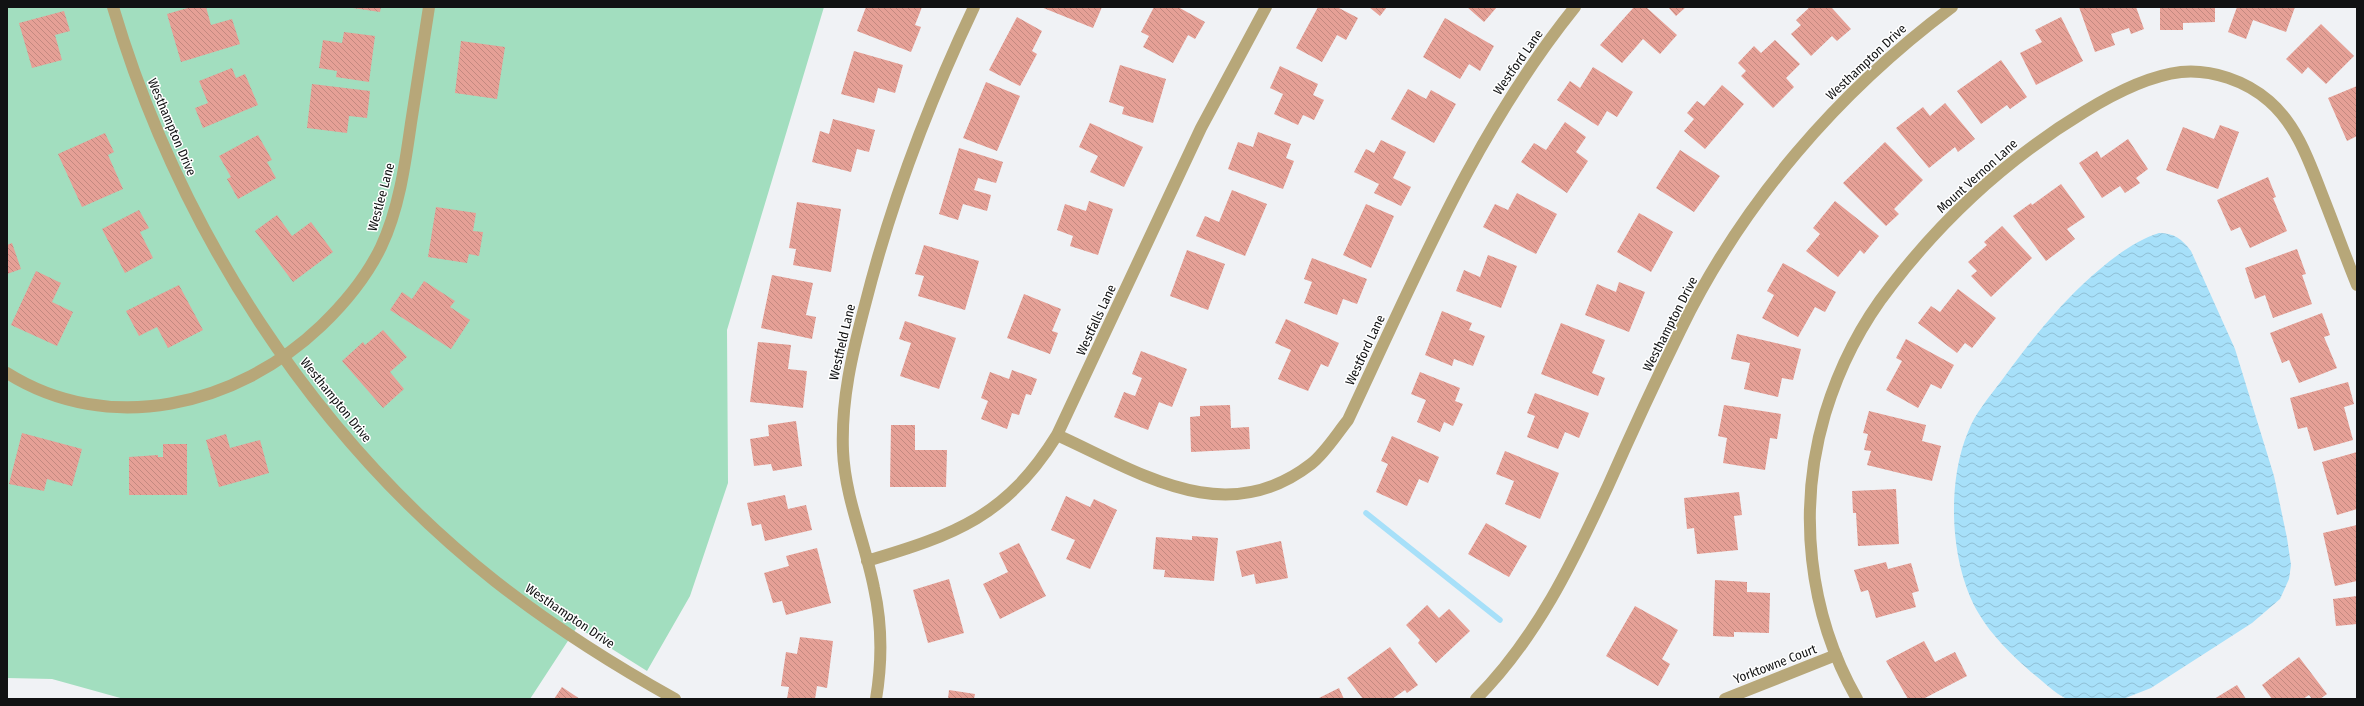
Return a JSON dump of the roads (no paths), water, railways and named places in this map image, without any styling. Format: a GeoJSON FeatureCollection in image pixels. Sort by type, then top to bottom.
{"type":"FeatureCollection","features":[{"type":"Feature","properties":{"kind":"street","name":"Westhampton Drive"},"geometry":{"type":"LineString","coordinates":[[113,7],[148,109],[180,182],[218,253],[285,358],[328,415],[368,461],[412,506],[475,564],[560,629],[674,699]]}},
{"type":"Feature","properties":{"kind":"street","name":"Westlee Lane"},"geometry":{"type":"LineString","coordinates":[[7,373],[30,386],[66,399],[101,406],[140,408],[162,406],[206,396],[256,375],[285,358],[324,324],[354,292],[373,262],[388,231],[398,195],[407,148],[429,7]]}},
{"type":"Feature","properties":{"kind":"street","name":"Westfield Lane"},"geometry":{"type":"LineString","coordinates":[[876,699],[880,663],[878,617],[867,561],[845,472],[843,422],[848,369],[872,278],[894,205],[920,133],[954,49],[974,7]]}},
{"type":"Feature","properties":{"kind":"street","name":"Westfalls Lane"},"geometry":{"type":"LineString","coordinates":[[867,561],[922,545],[948,535],[994,508],[1030,474],[1057,435],[1201,128],[1266,7]]}},
{"type":"Feature","properties":{"kind":"street","name":"Westford Lane"},"geometry":{"type":"LineString","coordinates":[[1057,435],[1172,487],[1215,495],[1247,494],[1267,488],[1290,478],[1311,464],[1328,447],[1348,420],[1444,214],[1489,132],[1515,89],[1575,7]]}},
{"type":"Feature","properties":{"kind":"street","name":"Westhampton Drive"},"geometry":{"type":"LineString","coordinates":[[1476,699],[1522,646],[1562,581],[1587,532],[1681,328],[1738,231],[1792,158],[1826,119],[1898,49],[1952,7]]}},
{"type":"Feature","properties":{"kind":"street","name":"Mount Vernon Lane"},"geometry":{"type":"LineString","coordinates":[[1857,699],[1836,655],[1814,575],[1809,513],[1815,455],[1825,414],[1841,369],[1852,347],[1890,287],[1927,242],[1963,205],[2036,144],[2103,100],[2156,78],[2193,72],[2222,76],[2239,82],[2268,100],[2283,114],[2293,129],[2311,166],[2357,285]]}},
{"type":"Feature","properties":{"kind":"street","name":"Yorktowne Court"},"geometry":{"type":"LineString","coordinates":[[1725,699],[1836,655]]}},
{"type":"Feature","properties":{"kind":"water"},"geometry":{"type":"Polygon","coordinates":[[[2159,233],[2169,234],[2177,238],[2191,251],[2235,349],[2274,476],[2291,565],[2289,579],[2280,599],[2252,623],[2151,688],[2123,699],[2067,699],[2053,690],[2031,672],[2003,645],[1984,622],[1969,595],[1962,573],[1954,524],[1956,476],[1961,453],[1968,432],[1979,411],[2041,329],[2089,278],[2131,246],[2145,238],[2159,233]]]}},
{"type":"Feature","properties":{"kind":"waterway"},"geometry":{"type":"LineString","coordinates":[[1366,513],[1500,620]]}}]}
